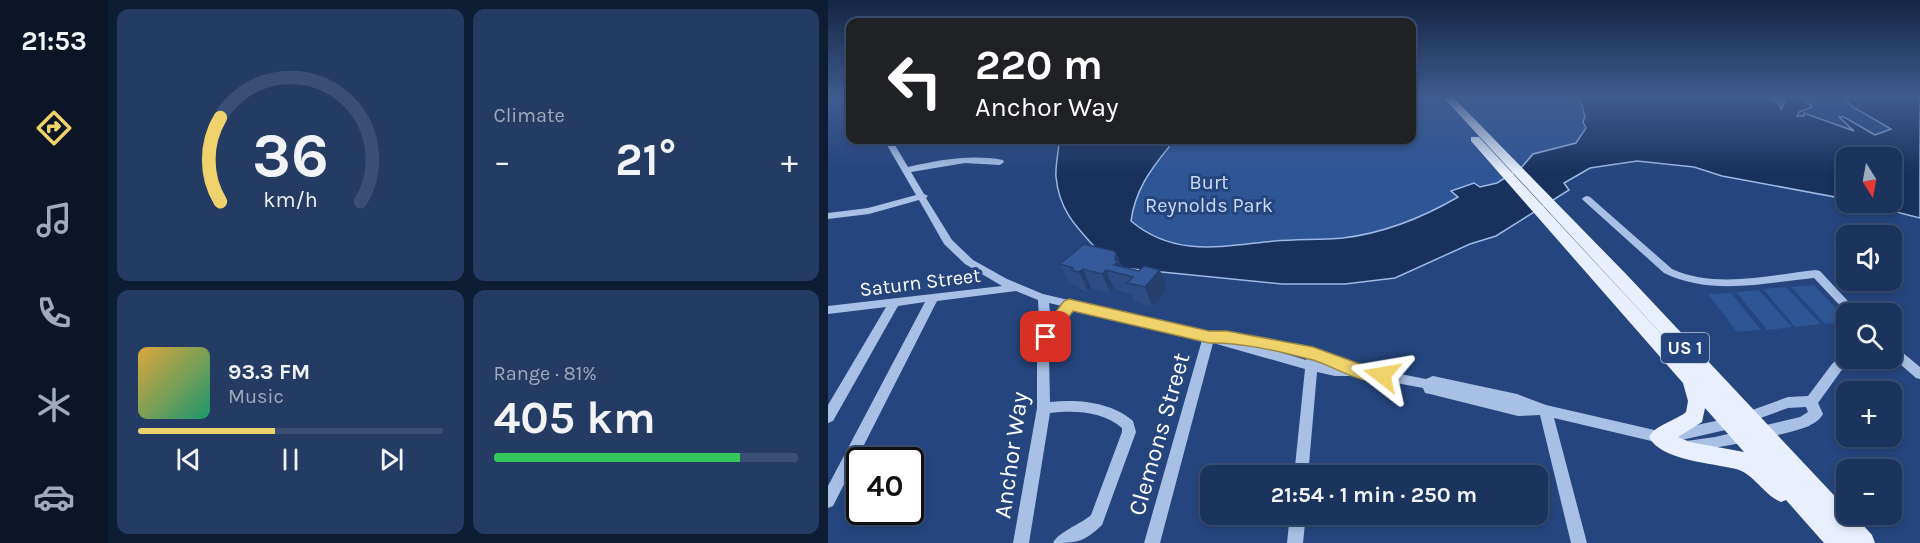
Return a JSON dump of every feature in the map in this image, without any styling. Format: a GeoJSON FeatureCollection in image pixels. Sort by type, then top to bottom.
{"type":"FeatureCollection","features":[{"type":"Feature","properties":{"kind":"main road","name":"US 1"},"geometry":{"type":"LineString","coordinates":[[1466,122],[1745,427],[1834,538]]}},
{"type":"Feature","properties":{"kind":"main road","name":"US 1"},"geometry":{"type":"LineString","coordinates":[[1551,213],[1691,379],[1745,427],[1864,543]]}},
{"type":"Feature","properties":{"kind":"main road"},"geometry":{"type":"LineString","coordinates":[[1659,437],[1684,425],[1695,416],[1697,401],[1691,379]]}},
{"type":"Feature","properties":{"kind":"main road"},"geometry":{"type":"LineString","coordinates":[[1659,437],[1687,451],[1744,461],[1834,538]]}},
{"type":"Feature","properties":{"kind":"street"},"geometry":{"type":"LineString","coordinates":[[891,144],[923,196],[940,230],[956,250],[984,272],[1015,288],[1043,298],[1312,359],[1335,371],[1359,371],[1427,384],[1430,389],[1518,410],[1545,410],[1701,446],[1745,427],[1792,400],[1811,402]]}},
{"type":"Feature","properties":{"kind":"street"},"geometry":{"type":"LineString","coordinates":[[907,170],[960,162],[1000,162]]}},
{"type":"Feature","properties":{"kind":"street"},"geometry":{"type":"LineString","coordinates":[[828,216],[869,212],[923,196]]}},
{"type":"Feature","properties":{"kind":"street"},"geometry":{"type":"LineString","coordinates":[[1587,200],[1668,271],[1681,279],[1703,283],[1816,274],[1844,303]]}},
{"type":"Feature","properties":{"kind":"street","name":"Saturn Street"},"geometry":{"type":"LineString","coordinates":[[828,310],[1015,288]]}},
{"type":"Feature","properties":{"kind":"street"},"geometry":{"type":"LineString","coordinates":[[828,501],[933,298]]}},
{"type":"Feature","properties":{"kind":"street","name":"Anchor Way"},"geometry":{"type":"LineString","coordinates":[[1021,543],[1044,408],[1043,357],[1046,337],[1043,298]]}},
{"type":"Feature","properties":{"kind":"street"},"geometry":{"type":"LineString","coordinates":[[828,417],[894,303]]}},
{"type":"Feature","properties":{"kind":"street"},"geometry":{"type":"LineString","coordinates":[[1046,337],[1069,305]]}},
{"type":"Feature","properties":{"kind":"street","name":"Clemons Street"},"geometry":{"type":"LineString","coordinates":[[1152,543],[1209,337]]}},
{"type":"Feature","properties":{"kind":"street"},"geometry":{"type":"LineString","coordinates":[[1302,465],[1312,359]]}},
{"type":"Feature","properties":{"kind":"street"},"geometry":{"type":"LineString","coordinates":[[1902,359],[1920,374]]}},
{"type":"Feature","properties":{"kind":"street"},"geometry":{"type":"LineString","coordinates":[[1811,402],[1836,367]]}},
{"type":"Feature","properties":{"kind":"street"},"geometry":{"type":"LineString","coordinates":[[1745,427],[1803,422],[1816,414],[1811,402]]}},
{"type":"Feature","properties":{"kind":"street"},"geometry":{"type":"LineString","coordinates":[[1044,408],[1077,406],[1117,417],[1128,425],[1129,432],[1097,520],[1083,532],[1061,543]]}},
{"type":"Feature","properties":{"kind":"street"},"geometry":{"type":"LineString","coordinates":[[1545,410],[1579,543]]}},
{"type":"Feature","properties":{"kind":"street"},"geometry":{"type":"LineString","coordinates":[[1294,543],[1296,525]]}},
{"type":"Feature","properties":{"kind":"green space","name":"Burt Reynolds Park"},"geometry":{"type":"Polygon","coordinates":[[[1416,122],[1585,122],[1586,128],[1576,143],[1544,151],[1497,183],[1479,187],[1474,183],[1452,190],[1458,197],[1431,211],[1388,228],[1335,239],[1283,240],[1218,246],[1182,245],[1148,233],[1131,221],[1140,190],[1169,144],[1416,144],[1416,122]]]}},
{"type":"Feature","properties":{"kind":"green space"},"geometry":{"type":"Polygon","coordinates":[[[1814,285],[1836,308],[1836,323],[1825,324],[1791,287],[1814,285]]]}},
{"type":"Feature","properties":{"kind":"green space"},"geometry":{"type":"Polygon","coordinates":[[[1786,287],[1821,324],[1795,327],[1763,289],[1786,287]]]}},
{"type":"Feature","properties":{"kind":"green space"},"geometry":{"type":"Polygon","coordinates":[[[1759,290],[1792,327],[1767,330],[1736,292],[1759,290]]]}},
{"type":"Feature","properties":{"kind":"green space"},"geometry":{"type":"Polygon","coordinates":[[[1731,293],[1761,330],[1737,332],[1708,294],[1731,293]]]}},
{"type":"Feature","properties":{"kind":"shaded area"},"geometry":{"type":"Polygon","coordinates":[[[1583,122],[1830,122],[1854,131],[1845,122],[1853,122],[1875,135],[1891,129],[1879,122],[1920,122],[1920,218],[1900,213],[1902,147],[1836,147],[1836,197],[1722,176],[1694,167],[1637,161],[1590,168],[1564,183],[1569,190],[1496,236],[1470,244],[1395,278],[1345,284],[1282,284],[1112,267],[1069,216],[1063,205],[1056,177],[1059,144],[1169,144],[1144,181],[1131,221],[1148,233],[1165,240],[1182,245],[1218,247],[1283,240],[1334,239],[1358,236],[1388,228],[1431,212],[1458,197],[1451,191],[1474,183],[1480,187],[1497,183],[1521,168],[1533,154],[1576,143],[1586,128],[1583,122]]]}},
{"type":"Feature","properties":{"kind":"building"},"geometry":{"type":"Polygon","coordinates":[[[1084,244],[1114,251],[1115,260],[1119,261],[1114,265],[1139,271],[1144,266],[1160,270],[1145,287],[1127,283],[1133,277],[1106,270],[1102,274],[1083,269],[1079,272],[1060,264],[1084,244]]]}},
{"type":"Feature","properties":{"kind":"route"},"geometry":{"type":"LineString","coordinates":[[1046,337],[1048,331],[1069,305],[1209,337],[1227,336],[1313,353],[1359,371],[1382,375]]}}]}
